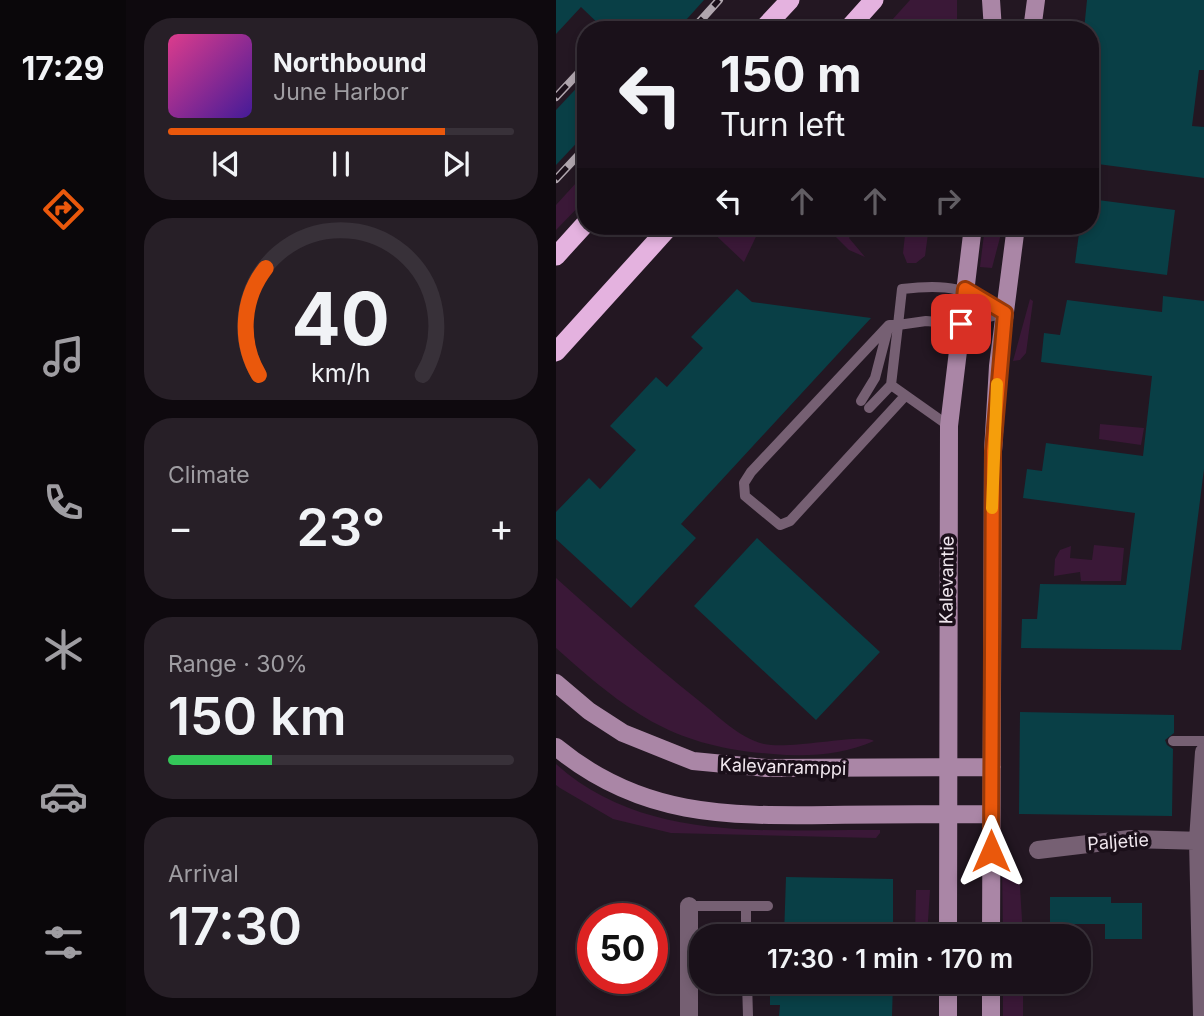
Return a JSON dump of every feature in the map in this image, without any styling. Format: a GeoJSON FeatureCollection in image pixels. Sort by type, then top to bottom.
{"type":"FeatureCollection","features":[{"type":"Feature","properties":{"kind":"highway"},"geometry":{"type":"LineString","coordinates":[[770,21],[790,0]]}},
{"type":"Feature","properties":{"kind":"highway"},"geometry":{"type":"LineString","coordinates":[[855,21],[874,0]]}},
{"type":"Feature","properties":{"kind":"highway"},"geometry":{"type":"LineString","coordinates":[[556,256],[577,233]]}},
{"type":"Feature","properties":{"kind":"highway"},"geometry":{"type":"LineString","coordinates":[[556,352],[662,235]]}},
{"type":"Feature","properties":{"kind":"main road"},"geometry":{"type":"LineString","coordinates":[[991,0],[992,21]]}},
{"type":"Feature","properties":{"kind":"main road"},"geometry":{"type":"LineString","coordinates":[[1033,21],[1036,0]]}},
{"type":"Feature","properties":{"kind":"main road","name":"Kalevantie"},"geometry":{"type":"LineString","coordinates":[[948,924],[946,768],[949,426],[972,235]]}},
{"type":"Feature","properties":{"kind":"main road"},"geometry":{"type":"LineString","coordinates":[[991,924],[993,451],[1015,235]]}},
{"type":"Feature","properties":{"kind":"main road","name":"Kalevanramppi"},"geometry":{"type":"LineString","coordinates":[[556,683],[589,711],[623,733],[693,761],[766,768],[992,767]]}},
{"type":"Feature","properties":{"kind":"main road"},"geometry":{"type":"LineString","coordinates":[[556,747],[621,789],[688,810],[761,815],[991,814]]}},
{"type":"Feature","properties":{"kind":"main road"},"geometry":{"type":"LineString","coordinates":[[948,994],[948,1016]]}},
{"type":"Feature","properties":{"kind":"main road"},"geometry":{"type":"LineString","coordinates":[[991,994],[991,1016]]}},
{"type":"Feature","properties":{"kind":"street"},"geometry":{"type":"LineString","coordinates":[[1202,1016],[1201,841],[1204,752]]}},
{"type":"Feature","properties":{"kind":"street","name":"Paljetie"},"geometry":{"type":"LineString","coordinates":[[1038,850],[1130,839],[1201,841]]}},
{"type":"Feature","properties":{"kind":"street"},"geometry":{"type":"LineString","coordinates":[[689,906],[689,1016]]}},
{"type":"Feature","properties":{"kind":"lane"},"geometry":{"type":"LineString","coordinates":[[894,325],[891,385],[865,405],[894,325],[902,289],[930,286],[965,289],[1005,313]]}},
{"type":"Feature","properties":{"kind":"lane"},"geometry":{"type":"LineString","coordinates":[[905,396],[790,521],[780,525],[772,522],[745,496],[744,483],[751,472],[894,325],[926,321],[961,324],[1005,313]]}},
{"type":"Feature","properties":{"kind":"lane"},"geometry":{"type":"LineString","coordinates":[[891,385],[949,426]]}},
{"type":"Feature","properties":{"kind":"lane"},"geometry":{"type":"LineString","coordinates":[[1173,741],[1204,741]]}},
{"type":"Feature","properties":{"kind":"lane"},"geometry":{"type":"LineString","coordinates":[[689,906],[768,906]]}},
{"type":"Feature","properties":{"kind":"lane"},"geometry":{"type":"LineString","coordinates":[[746,906],[746,924]]}},
{"type":"Feature","properties":{"kind":"lane"},"geometry":{"type":"LineString","coordinates":[[747,994],[747,1016]]}},
{"type":"Feature","properties":{"kind":"shaded area"},"geometry":{"type":"Polygon","coordinates":[[[910,0],[957,0],[957,21],[891,21],[910,0]]]}},
{"type":"Feature","properties":{"kind":"shaded area"},"geometry":{"type":"Polygon","coordinates":[[[577,182],[577,208],[556,230],[556,205],[577,182]]]}},
{"type":"Feature","properties":{"kind":"shaded area"},"geometry":{"type":"Polygon","coordinates":[[[716,235],[757,235],[744,262],[716,235]]]}},
{"type":"Feature","properties":{"kind":"shaded area"},"geometry":{"type":"Polygon","coordinates":[[[834,235],[851,235],[849,238],[865,257],[849,250],[834,235]]]}},
{"type":"Feature","properties":{"kind":"shaded area"},"geometry":{"type":"Polygon","coordinates":[[[905,235],[928,235],[925,256],[916,263],[907,263],[903,253],[905,235]]]}},
{"type":"Feature","properties":{"kind":"shaded area"},"geometry":{"type":"Polygon","coordinates":[[[984,235],[1001,235],[992,268],[980,267],[984,235]]]}},
{"type":"Feature","properties":{"kind":"shaded area"},"geometry":{"type":"Polygon","coordinates":[[[1030,299],[1033,301],[1026,353],[1020,360],[1013,361],[1030,299]]]}},
{"type":"Feature","properties":{"kind":"shaded area"},"geometry":{"type":"Polygon","coordinates":[[[1100,424],[1144,428],[1141,445],[1099,439],[1100,424]]]}},
{"type":"Feature","properties":{"kind":"shaded area"},"geometry":{"type":"Polygon","coordinates":[[[1094,545],[1124,548],[1121,581],[1081,581],[1080,572],[1054,576],[1055,559],[1060,550],[1071,546],[1070,558],[1092,560],[1094,545]]]}},
{"type":"Feature","properties":{"kind":"shaded area"},"geometry":{"type":"Polygon","coordinates":[[[556,578],[662,670],[746,737],[764,744],[776,745],[856,739],[874,741],[825,754],[773,754],[707,744],[654,723],[607,691],[556,648],[556,578]]]}},
{"type":"Feature","properties":{"kind":"shaded area"},"geometry":{"type":"Polygon","coordinates":[[[556,764],[591,790],[629,808],[669,820],[710,827],[753,830],[880,830],[880,833],[876,838],[671,833],[613,819],[560,788],[556,785],[556,764]]]}},
{"type":"Feature","properties":{"kind":"shaded area"},"geometry":{"type":"Polygon","coordinates":[[[1002,864],[1019,871],[1022,924],[1003,924],[1002,864]]]}},
{"type":"Feature","properties":{"kind":"shaded area"},"geometry":{"type":"Polygon","coordinates":[[[916,890],[930,890],[928,924],[915,924],[916,890]]]}},
{"type":"Feature","properties":{"kind":"shaded area"},"geometry":{"type":"Polygon","coordinates":[[[1003,994],[1023,994],[1023,1016],[1003,1016],[1003,994]]]}},
{"type":"Feature","properties":{"kind":"building"},"geometry":{"type":"Polygon","coordinates":[[[556,0],[704,0],[685,21],[596,21],[581,7],[556,34],[556,0]]]}},
{"type":"Feature","properties":{"kind":"building"},"geometry":{"type":"Polygon","coordinates":[[[1087,0],[1204,0],[1204,70],[1199,70],[1192,126],[1204,127],[1204,178],[1099,164],[1099,21],[1085,21],[1087,0]]]}},
{"type":"Feature","properties":{"kind":"building"},"geometry":{"type":"Polygon","coordinates":[[[577,88],[577,143],[556,165],[556,110],[577,88]]]}},
{"type":"Feature","properties":{"kind":"building"},"geometry":{"type":"Polygon","coordinates":[[[1099,200],[1175,210],[1167,275],[1075,263],[1079,235],[1099,235],[1099,200]]]}},
{"type":"Feature","properties":{"kind":"building"},"geometry":{"type":"Polygon","coordinates":[[[737,289],[752,302],[871,318],[681,524],[696,538],[631,608],[556,539],[556,512],[589,478],[600,489],[636,450],[610,426],[656,377],[667,387],[703,348],[691,337],[737,289]]]}},
{"type":"Feature","properties":{"kind":"building"},"geometry":{"type":"Polygon","coordinates":[[[1163,296],[1204,301],[1204,469],[1181,650],[1021,648],[1022,619],[1037,619],[1040,584],[1126,585],[1135,513],[1023,498],[1027,469],[1042,471],[1046,443],[1143,456],[1152,376],[1041,362],[1044,333],[1060,335],[1067,300],[1162,312],[1163,296]]]}},
{"type":"Feature","properties":{"kind":"building"},"geometry":{"type":"Polygon","coordinates":[[[757,538],[880,652],[816,720],[694,606],[757,538]]]}},
{"type":"Feature","properties":{"kind":"building"},"geometry":{"type":"Polygon","coordinates":[[[1020,712],[1174,715],[1174,733],[1165,740],[1173,749],[1172,816],[1019,814],[1020,712]]]}},
{"type":"Feature","properties":{"kind":"building"},"geometry":{"type":"Polygon","coordinates":[[[786,877],[893,879],[893,924],[784,924],[786,877]]]}},
{"type":"Feature","properties":{"kind":"building"},"geometry":{"type":"Polygon","coordinates":[[[1050,897],[1111,897],[1111,903],[1142,903],[1142,939],[1105,939],[1105,924],[1050,924],[1050,897]]]}},
{"type":"Feature","properties":{"kind":"building"},"geometry":{"type":"Polygon","coordinates":[[[770,994],[893,994],[892,1016],[779,1016],[780,1005],[770,1005],[770,994]]]}},
{"type":"Feature","properties":{"kind":"railway"},"geometry":{"type":"LineString","coordinates":[[700,21],[719,0]]}},
{"type":"Feature","properties":{"kind":"railway"},"geometry":{"type":"LineString","coordinates":[[556,97],[577,75]]}},
{"type":"Feature","properties":{"kind":"railway"},"geometry":{"type":"LineString","coordinates":[[556,179],[577,157]]}},
{"type":"Feature","properties":{"kind":"slow traffic"},"geometry":{"type":"LineString","coordinates":[[992,508],[997,384]]}},
{"type":"Feature","properties":{"kind":"route"},"geometry":{"type":"LineString","coordinates":[[961,324],[965,289],[1005,313],[998,366],[993,451],[991,851]]}}]}
